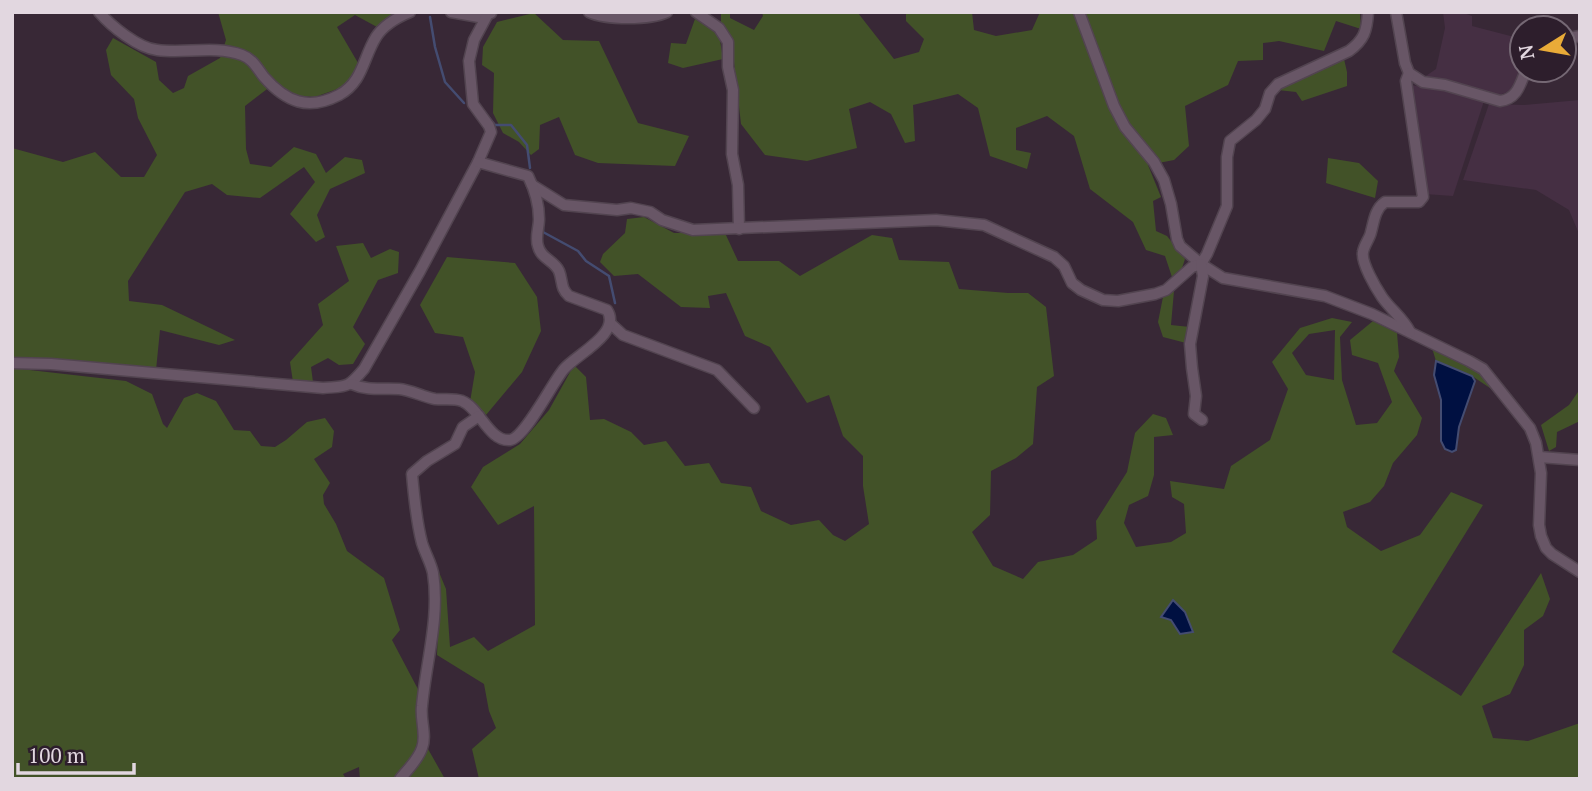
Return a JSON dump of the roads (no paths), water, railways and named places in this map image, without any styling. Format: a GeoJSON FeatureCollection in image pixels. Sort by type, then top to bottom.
{"type":"FeatureCollection","features":[{"type":"Feature","properties":{"kind":"street"},"geometry":{"type":"LineString","coordinates":[[99,12],[139,44],[156,50],[224,50],[245,55],[281,94],[312,104],[340,95],[356,82],[377,35],[390,23],[410,12]]}},
{"type":"Feature","properties":{"kind":"street"},"geometry":{"type":"LineString","coordinates":[[451,12],[479,17],[490,13]]}},
{"type":"Feature","properties":{"kind":"street"},"geometry":{"type":"LineString","coordinates":[[589,12],[607,18],[650,16],[667,12]]}},
{"type":"Feature","properties":{"kind":"street"},"geometry":{"type":"LineString","coordinates":[[698,12],[719,28],[728,42],[728,66],[733,90],[732,154],[738,185],[739,229]]}},
{"type":"Feature","properties":{"kind":"street"},"geometry":{"type":"LineString","coordinates":[[1079,12],[1114,106],[1125,127],[1154,162],[1164,180],[1180,246],[1223,278],[1325,296],[1372,314],[1483,369],[1530,428],[1536,443],[1541,473],[1539,525],[1546,548],[1552,555],[1580,572]]}},
{"type":"Feature","properties":{"kind":"street"},"geometry":{"type":"LineString","coordinates":[[532,185],[564,205],[617,210],[631,208],[650,212],[662,220],[694,230],[936,220],[984,225],[1054,257],[1064,265],[1072,283],[1080,290],[1102,300],[1118,301],[1155,294],[1166,290],[1192,267],[1201,264],[1208,254],[1227,206],[1227,157],[1230,141],[1256,120],[1265,109],[1270,93],[1278,84],[1359,44],[1366,31],[1368,12]]}},
{"type":"Feature","properties":{"kind":"street"},"geometry":{"type":"LineString","coordinates":[[1396,12],[1405,63],[1409,73],[1423,82],[1445,85],[1500,101],[1515,95],[1520,84]]}},
{"type":"Feature","properties":{"kind":"street"},"geometry":{"type":"LineString","coordinates":[[12,363],[323,388],[352,384],[364,369],[420,271],[491,132],[473,104],[469,61],[474,40],[490,13]]}},
{"type":"Feature","properties":{"kind":"street"},"geometry":{"type":"LineString","coordinates":[[1409,73],[1406,81],[1423,197],[1419,202],[1385,202],[1380,205],[1371,235],[1362,253],[1382,297],[1410,332]]}},
{"type":"Feature","properties":{"kind":"street"},"geometry":{"type":"LineString","coordinates":[[352,384],[363,388],[402,389],[436,399],[459,400],[469,405],[494,435],[509,440],[516,438],[524,430],[557,377],[571,361],[601,339],[611,324],[611,315],[607,310],[564,292],[556,266],[542,256],[538,249],[539,218],[528,176],[478,162]]}},
{"type":"Feature","properties":{"kind":"street"},"geometry":{"type":"LineString","coordinates":[[1201,264],[1203,276],[1190,344],[1196,396],[1194,414],[1202,420]]}},
{"type":"Feature","properties":{"kind":"street"},"geometry":{"type":"LineString","coordinates":[[611,324],[623,335],[716,370],[754,408]]}},
{"type":"Feature","properties":{"kind":"street"},"geometry":{"type":"LineString","coordinates":[[400,779],[418,757],[423,746],[421,709],[431,649],[434,603],[433,572],[422,543],[414,505],[412,474],[455,444],[463,427],[479,416]]}},
{"type":"Feature","properties":{"kind":"street"},"geometry":{"type":"LineString","coordinates":[[1539,457],[1580,460]]}},
{"type":"Feature","properties":{"kind":"waterway"},"geometry":{"type":"LineString","coordinates":[[430,17],[445,82],[464,103]]}},
{"type":"Feature","properties":{"kind":"waterway"},"geometry":{"type":"LineString","coordinates":[[489,118],[495,125],[511,125],[527,145],[530,168]]}},
{"type":"Feature","properties":{"kind":"waterway"},"geometry":{"type":"LineString","coordinates":[[543,228],[543,232],[578,251],[586,261],[609,276],[615,303]]}}]}
